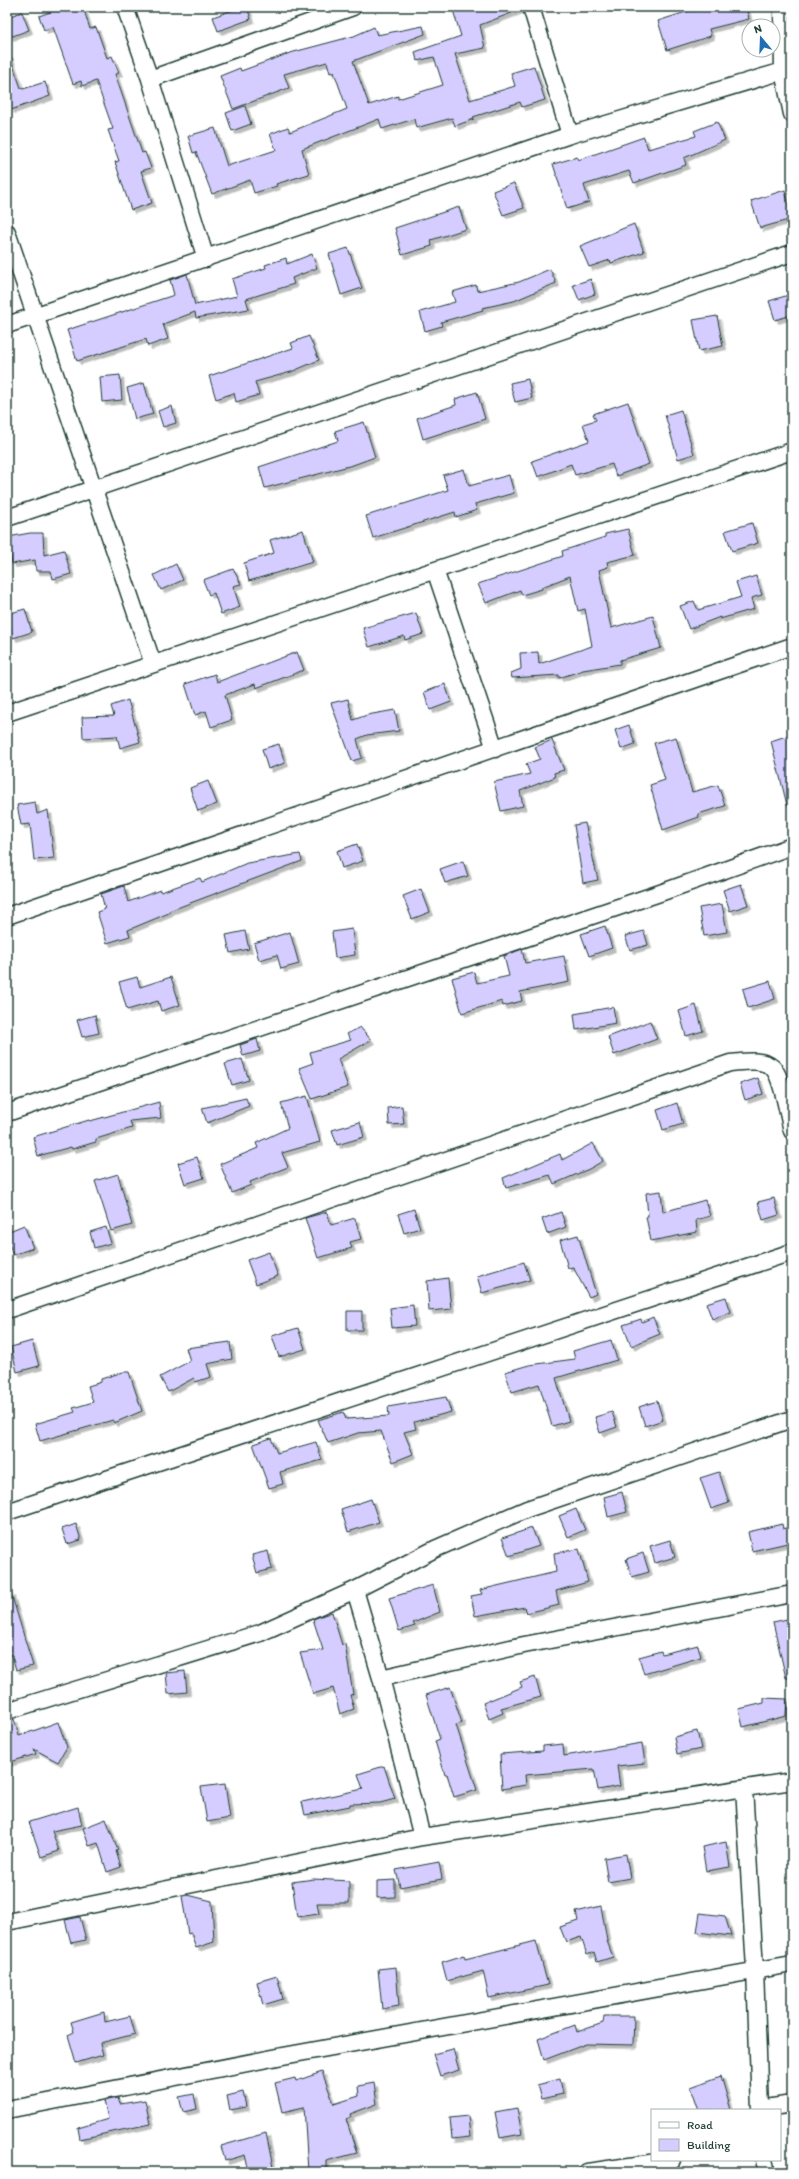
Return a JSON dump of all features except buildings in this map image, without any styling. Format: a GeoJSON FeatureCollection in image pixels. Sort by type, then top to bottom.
{"type":"FeatureCollection","features":[{"type":"Feature","properties":{"kind":"street"},"geometry":{"type":"LineString","coordinates":[[125,7],[150,79],[206,259]]}},
{"type":"Feature","properties":{"kind":"street"},"geometry":{"type":"LineString","coordinates":[[150,79],[353,7]]}},
{"type":"Feature","properties":{"kind":"street"},"geometry":{"type":"LineString","coordinates":[[531,7],[570,135]]}},
{"type":"Feature","properties":{"kind":"street"},"geometry":{"type":"LineString","coordinates":[[782,7],[783,71],[792,114]]}},
{"type":"Feature","properties":{"kind":"street"},"geometry":{"type":"LineString","coordinates":[[7,326],[570,135],[783,71]]}},
{"type":"Feature","properties":{"kind":"street"},"geometry":{"type":"LineString","coordinates":[[7,232],[153,664]]}},
{"type":"Feature","properties":{"kind":"street"},"geometry":{"type":"LineString","coordinates":[[7,518],[792,253]]}},
{"type":"Feature","properties":{"kind":"street"},"geometry":{"type":"LineString","coordinates":[[7,713],[792,451]]}},
{"type":"Feature","properties":{"kind":"street"},"geometry":{"type":"LineString","coordinates":[[435,570],[495,749]]}},
{"type":"Feature","properties":{"kind":"street"},"geometry":{"type":"LineString","coordinates":[[7,916],[792,646]]}},
{"type":"Feature","properties":{"kind":"street"},"geometry":{"type":"LineString","coordinates":[[7,1113],[660,893],[792,846]]}},
{"type":"Feature","properties":{"kind":"street"},"geometry":{"type":"LineString","coordinates":[[7,1310],[730,1063],[760,1062],[772,1068],[779,1079],[792,1131]]}},
{"type":"Feature","properties":{"kind":"street"},"geometry":{"type":"LineString","coordinates":[[7,1512],[792,1252]]}},
{"type":"Feature","properties":{"kind":"street"},"geometry":{"type":"LineString","coordinates":[[7,1712],[260,1633],[354,1590],[435,1549],[527,1509],[792,1418]]}},
{"type":"Feature","properties":{"kind":"street"},"geometry":{"type":"LineString","coordinates":[[354,1590],[381,1678],[422,1837]]}},
{"type":"Feature","properties":{"kind":"street"},"geometry":{"type":"LineString","coordinates":[[381,1678],[524,1645],[792,1594]]}},
{"type":"Feature","properties":{"kind":"street"},"geometry":{"type":"LineString","coordinates":[[7,1922],[422,1837],[792,1781]]}},
{"type":"Feature","properties":{"kind":"street"},"geometry":{"type":"LineString","coordinates":[[744,1788],[755,1969],[760,2109]]}},
{"type":"Feature","properties":{"kind":"street"},"geometry":{"type":"LineString","coordinates":[[7,2110],[755,1969],[792,1964]]}},
{"type":"Feature","properties":{"kind":"street"},"geometry":{"type":"LineString","coordinates":[[765,2109],[792,2104]]}},
{"type":"Feature","properties":{"kind":"street"},"geometry":{"type":"LineString","coordinates":[[587,2172],[665,2161]]}},
{"type":"Feature","properties":{"kind":"street"},"geometry":{"type":"LineString","coordinates":[[764,2161],[767,2172]]}}]}
